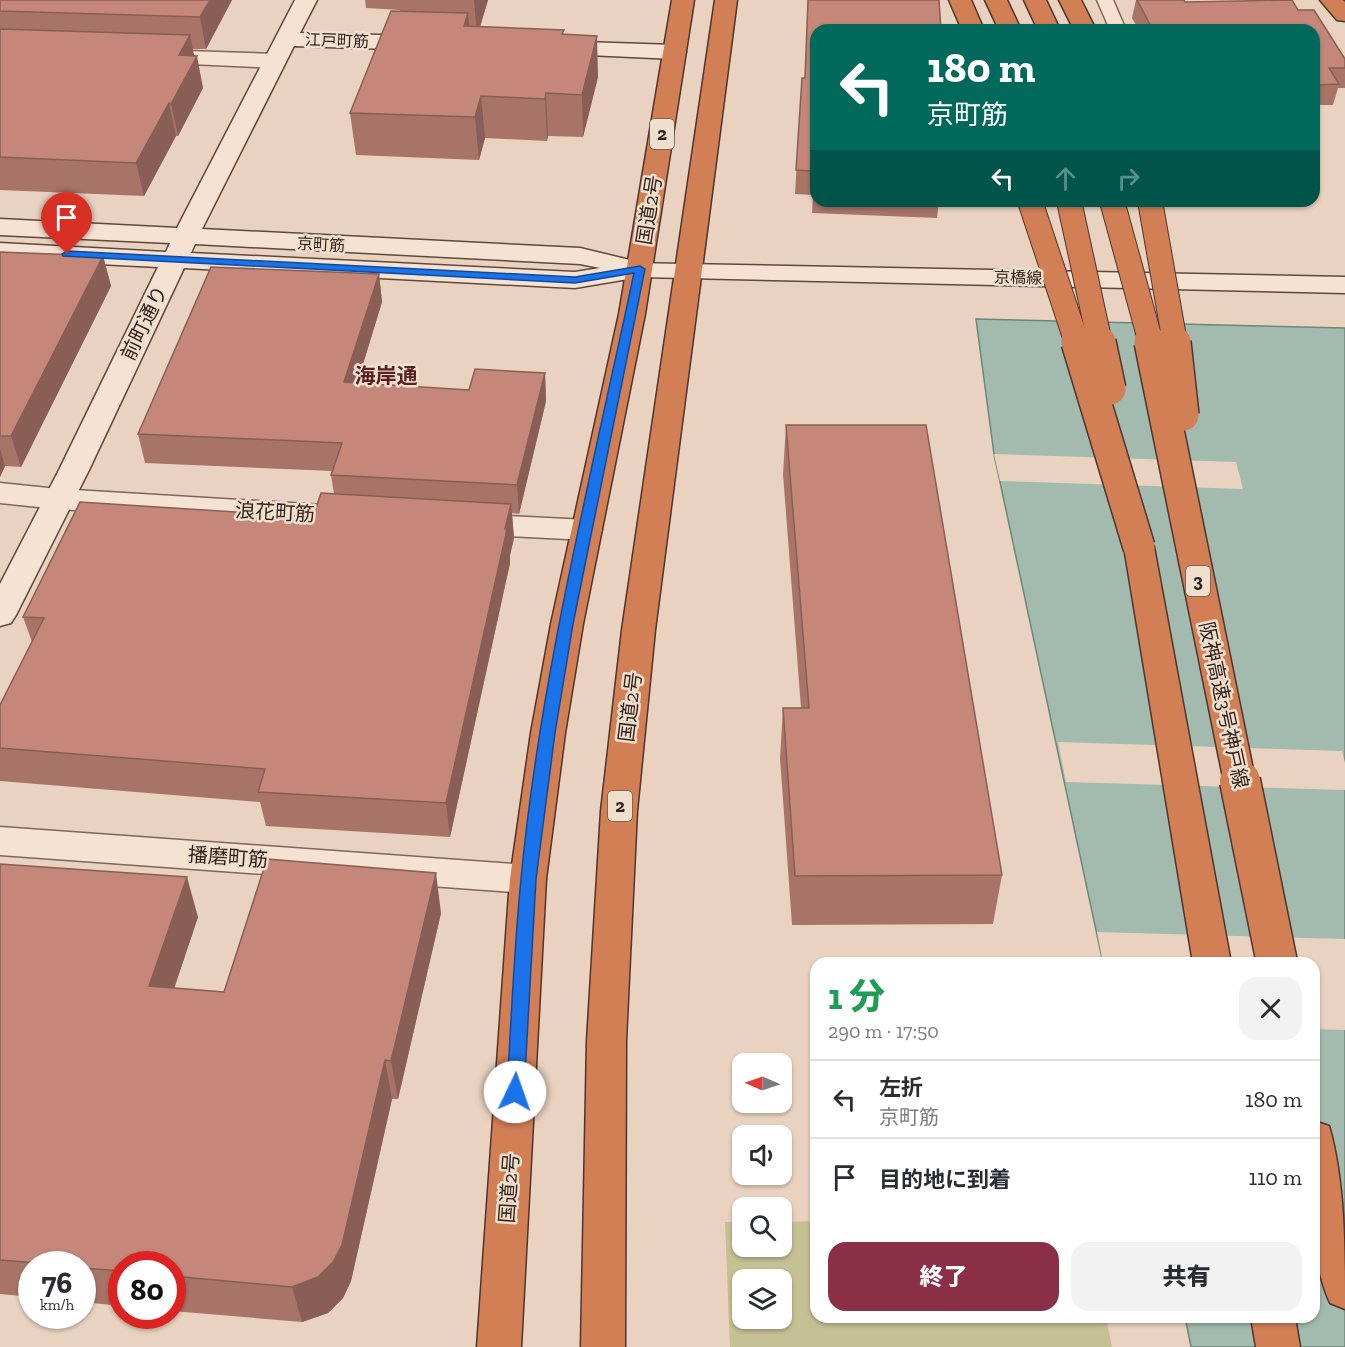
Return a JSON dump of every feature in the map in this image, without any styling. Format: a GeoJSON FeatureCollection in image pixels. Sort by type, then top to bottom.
{"type":"FeatureCollection","features":[{"type":"Feature","properties":{"kind":"highway","name":"国道2号"},"geometry":{"type":"LineString","coordinates":[[499,1347],[528,879],[548,733],[567,624],[640,269],[683,0]]}},
{"type":"Feature","properties":{"kind":"highway","name":"国道2号"},"geometry":{"type":"LineString","coordinates":[[603,1347],[603,1162],[612,892],[626,736],[726,0]]}},
{"type":"Feature","properties":{"kind":"highway"},"geometry":{"type":"LineString","coordinates":[[960,0],[970,24]]}},
{"type":"Feature","properties":{"kind":"highway"},"geometry":{"type":"LineString","coordinates":[[996,0],[1007,24]]}},
{"type":"Feature","properties":{"kind":"highway"},"geometry":{"type":"LineString","coordinates":[[1035,0],[1046,24]]}},
{"type":"Feature","properties":{"kind":"highway"},"geometry":{"type":"LineString","coordinates":[[1070,0],[1082,24]]}},
{"type":"Feature","properties":{"kind":"highway"},"geometry":{"type":"LineString","coordinates":[[1331,0],[1345,14]]}},
{"type":"Feature","properties":{"kind":"highway"},"geometry":{"type":"LineString","coordinates":[[1341,0],[1345,4]]}},
{"type":"Feature","properties":{"kind":"highway"},"geometry":{"type":"LineString","coordinates":[[1032,207],[1078,345],[1139,547]]}},
{"type":"Feature","properties":{"kind":"highway"},"geometry":{"type":"LineString","coordinates":[[1070,207],[1102,344],[1211,957]]}},
{"type":"Feature","properties":{"kind":"highway","name":"阪神高速3号神戸線"},"geometry":{"type":"LineString","coordinates":[[1114,207],[1151,344],[1276,957]]}},
{"type":"Feature","properties":{"kind":"highway","name":"3"},"geometry":{"type":"LineString","coordinates":[[1151,207],[1168,287],[1179,364],[1192,551]]}},
{"type":"Feature","properties":{"kind":"highway"},"geometry":{"type":"LineString","coordinates":[[1320,1168],[1345,1288]]}},
{"type":"Feature","properties":{"kind":"highway"},"geometry":{"type":"LineString","coordinates":[[1274,1323],[1278,1347]]}},
{"type":"Feature","properties":{"kind":"street","name":"前町通り"},"geometry":{"type":"LineString","coordinates":[[0,615],[186,236],[306,0]]}},
{"type":"Feature","properties":{"kind":"street"},"geometry":{"type":"LineString","coordinates":[[1336,0],[1345,14]]}},
{"type":"Feature","properties":{"kind":"street","name":"江戸町筋"},"geometry":{"type":"LineString","coordinates":[[131,56],[450,44]]}},
{"type":"Feature","properties":{"kind":"street"},"geometry":{"type":"LineString","coordinates":[[533,47],[675,52]]}},
{"type":"Feature","properties":{"kind":"street","name":"京町筋"},"geometry":{"type":"LineString","coordinates":[[0,226],[580,256],[640,269]]}},
{"type":"Feature","properties":{"kind":"street","name":"京町筋"},"geometry":{"type":"LineString","coordinates":[[0,251],[575,280],[640,269],[690,269]]}},
{"type":"Feature","properties":{"kind":"street","name":"京橋線"},"geometry":{"type":"LineString","coordinates":[[690,269],[1345,285]]}},
{"type":"Feature","properties":{"kind":"street","name":"浪花町筋"},"geometry":{"type":"LineString","coordinates":[[0,493],[58,499],[387,519]]}},
{"type":"Feature","properties":{"kind":"street"},"geometry":{"type":"LineString","coordinates":[[446,522],[586,530]]}},
{"type":"Feature","properties":{"kind":"street","name":"播磨町筋"},"geometry":{"type":"LineString","coordinates":[[0,841],[528,879]]}},
{"type":"Feature","properties":{"kind":"lane"},"geometry":{"type":"LineString","coordinates":[[1105,0],[1115,24]]}},
{"type":"Feature","properties":{"kind":"shaded area"},"geometry":{"type":"Polygon","coordinates":[[[976,319],[1345,328],[1345,1347],[1191,1347],[1186,1323],[1320,1323],[1320,957],[1102,957],[994,454],[976,319]]]}},
{"type":"Feature","properties":{"kind":"shaded area"},"geometry":{"type":"Polygon","coordinates":[[[810,1221],[810,1323],[1107,1323],[1112,1347],[730,1347],[725,1222],[732,1222],[732,1257],[792,1257],[792,1222],[810,1221]]]}},
{"type":"Feature","properties":{"kind":"pier"},"geometry":{"type":"Polygon","coordinates":[[[994,454],[1236,462],[1243,489],[1000,481],[994,454]]]}},
{"type":"Feature","properties":{"kind":"pier"},"geometry":{"type":"Polygon","coordinates":[[[1058,742],[1342,751],[1345,763],[1345,790],[1066,782],[1058,742]]]}},
{"type":"Feature","properties":{"kind":"pier"},"geometry":{"type":"Polygon","coordinates":[[[1097,932],[1345,939],[1345,1030],[1320,1029],[1320,957],[1102,957],[1097,932]]]}},
{"type":"Feature","properties":{"kind":"building"},"geometry":{"type":"Polygon","coordinates":[[[0,0],[210,0],[200,17],[0,11],[0,0]]]}},
{"type":"Feature","properties":{"kind":"building"},"geometry":{"type":"Polygon","coordinates":[[[808,0],[939,0],[941,24],[810,24],[810,171],[796,170],[802,78],[805,78],[808,0]]]}},
{"type":"Feature","properties":{"kind":"building"},"geometry":{"type":"Polygon","coordinates":[[[1137,0],[1184,0],[1185,2],[1292,0],[1298,10],[1314,10],[1345,59],[1345,68],[1329,68],[1339,84],[1320,85],[1320,24],[1150,24],[1137,0]]]}},
{"type":"Feature","properties":{"kind":"building"},"geometry":{"type":"Polygon","coordinates":[[[391,11],[468,13],[464,26],[564,30],[562,34],[597,36],[582,95],[546,93],[545,99],[481,96],[475,117],[350,113],[391,11]]]}},
{"type":"Feature","properties":{"kind":"building"},"geometry":{"type":"Polygon","coordinates":[[[0,29],[190,35],[179,55],[197,56],[136,163],[0,157],[0,29]]]}},
{"type":"Feature","properties":{"kind":"building"},"geometry":{"type":"Polygon","coordinates":[[[0,252],[103,256],[11,436],[0,436],[0,252]]]}},
{"type":"Feature","properties":{"kind":"building"},"geometry":{"type":"Polygon","coordinates":[[[211,267],[379,274],[344,382],[469,390],[475,369],[545,373],[517,485],[331,475],[342,443],[138,434],[211,267]]]}},
{"type":"Feature","properties":{"kind":"building"},"geometry":{"type":"Polygon","coordinates":[[[786,425],[926,425],[1002,875],[795,876],[783,708],[809,708],[786,425]]]}},
{"type":"Feature","properties":{"kind":"building"},"geometry":{"type":"Polygon","coordinates":[[[321,493],[511,504],[446,803],[258,792],[265,769],[0,748],[0,705],[44,618],[23,617],[80,502],[313,517],[321,493]]]}},
{"type":"Feature","properties":{"kind":"building"},"geometry":{"type":"Polygon","coordinates":[[[267,859],[436,873],[391,1061],[385,1060],[342,1245],[333,1262],[318,1277],[292,1287],[186,1277],[186,1251],[108,1251],[108,1270],[96,1269],[96,1251],[18,1251],[18,1261],[0,1260],[0,864],[187,877],[149,986],[224,992],[267,859]]]}},
{"type":"Feature","properties":{"kind":"district","name":"海岸通"},"geometry":{"type":"Point","coordinates":[386,376]}},
{"type":"Feature","properties":{"kind":"route"},"geometry":{"type":"LineString","coordinates":[[67,254],[575,280],[640,269],[567,624],[548,733],[528,879],[515,1092]]}}]}
